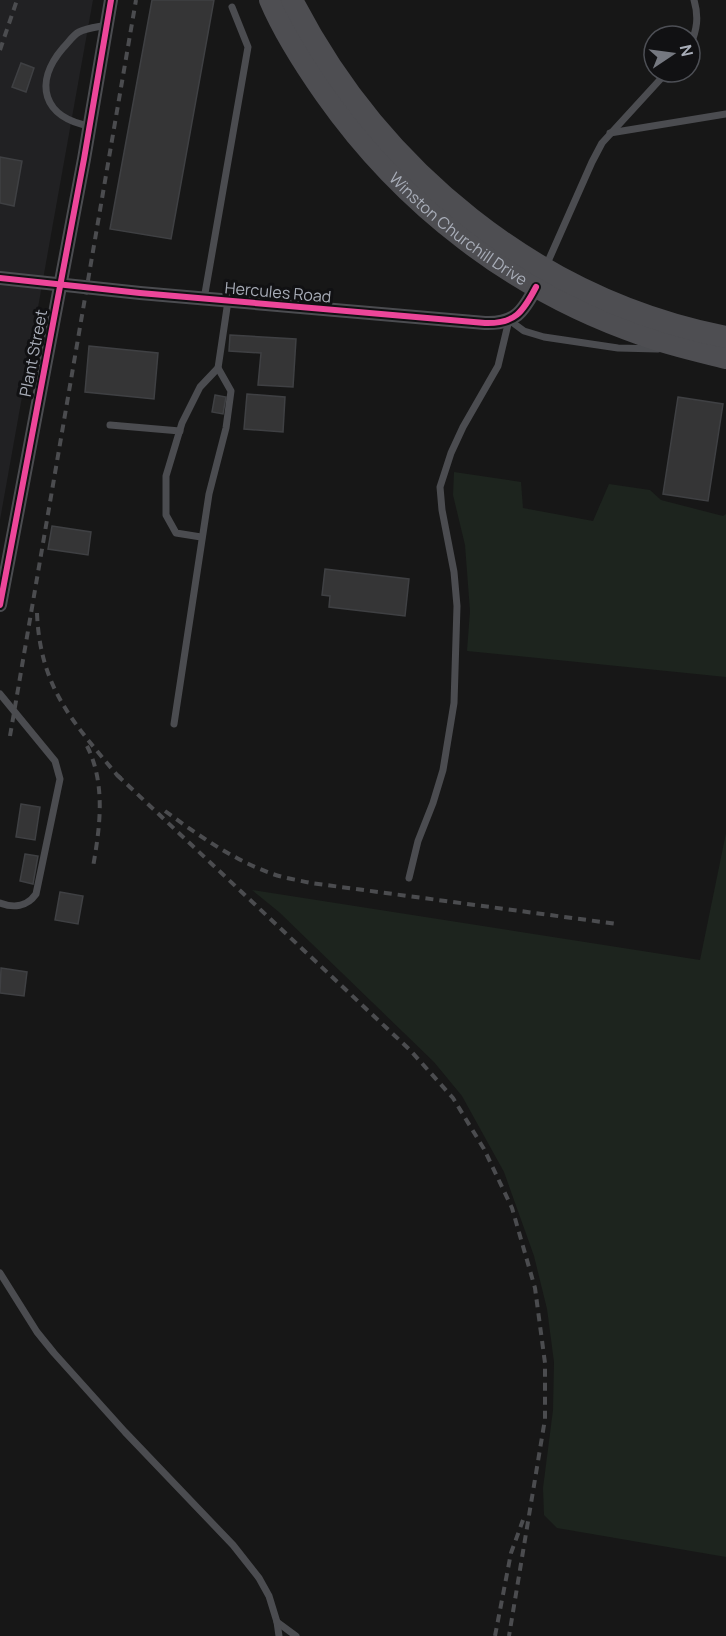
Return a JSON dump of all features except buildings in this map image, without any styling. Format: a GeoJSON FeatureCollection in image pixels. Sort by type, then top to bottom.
{"type":"FeatureCollection","features":[{"type":"Feature","properties":{"kind":"highway","name":"Winston Churchill Drive"},"geometry":{"type":"LineString","coordinates":[[270,0],[293,44],[328,98],[366,148],[430,212],[461,237],[541,278],[582,288],[637,312],[726,337]]}},
{"type":"Feature","properties":{"kind":"highway","name":"Winston Churchill Drive"},"geometry":{"type":"LineString","coordinates":[[292,0],[337,77],[372,123],[432,188],[463,214],[541,278],[603,320],[682,348],[726,358]]}},
{"type":"Feature","properties":{"kind":"street","name":"Plant Street"},"geometry":{"type":"LineString","coordinates":[[0,605],[90,126],[111,0]]}},
{"type":"Feature","properties":{"kind":"street","name":"Hercules Road"},"geometry":{"type":"LineString","coordinates":[[0,278],[204,299],[485,323],[498,324],[509,320]]}},
{"type":"Feature","properties":{"kind":"street"},"geometry":{"type":"LineString","coordinates":[[509,320],[526,307],[541,278]]}},
{"type":"Feature","properties":{"kind":"lane"},"geometry":{"type":"LineString","coordinates":[[694,0],[696,24]]}},
{"type":"Feature","properties":{"kind":"lane"},"geometry":{"type":"LineString","coordinates":[[204,299],[248,47],[232,7]]}},
{"type":"Feature","properties":{"kind":"lane"},"geometry":{"type":"LineString","coordinates":[[90,126],[80,124],[56,112],[46,97],[47,81],[58,54],[75,34],[107,25]]}},
{"type":"Feature","properties":{"kind":"lane"},"geometry":{"type":"LineString","coordinates":[[541,278],[592,162],[610,133],[656,84]]}},
{"type":"Feature","properties":{"kind":"lane"},"geometry":{"type":"LineString","coordinates":[[610,133],[726,114]]}},
{"type":"Feature","properties":{"kind":"lane"},"geometry":{"type":"LineString","coordinates":[[201,537],[176,534],[166,515],[166,476],[180,431],[200,387],[218,368],[228,301]]}},
{"type":"Feature","properties":{"kind":"lane"},"geometry":{"type":"LineString","coordinates":[[409,878],[418,841],[443,770],[454,703],[457,606],[454,572],[440,487],[451,453],[463,427],[498,366],[509,320],[524,332],[544,337],[618,348],[646,350],[682,348]]}},
{"type":"Feature","properties":{"kind":"lane"},"geometry":{"type":"LineString","coordinates":[[174,724],[201,537],[209,494],[226,428],[231,391],[218,368]]}},
{"type":"Feature","properties":{"kind":"lane"},"geometry":{"type":"LineString","coordinates":[[110,425],[180,431]]}},
{"type":"Feature","properties":{"kind":"lane"},"geometry":{"type":"LineString","coordinates":[[0,694],[55,761],[60,779],[36,894],[26,903],[18,906],[0,903]]}},
{"type":"Feature","properties":{"kind":"lane"},"geometry":{"type":"LineString","coordinates":[[0,1273],[37,1332],[54,1353],[125,1432],[201,1510],[259,1578],[269,1596],[279,1636]]}},
{"type":"Feature","properties":{"kind":"lane"},"geometry":{"type":"LineString","coordinates":[[277,1622],[296,1636]]}},
{"type":"Feature","properties":{"kind":"shaded area"},"geometry":{"type":"Polygon","coordinates":[[[0,0],[93,0],[0,520],[0,0]]]}},
{"type":"Feature","properties":{"kind":"shaded area"},"geometry":{"type":"Polygon","coordinates":[[[454,472],[521,482],[523,508],[593,521],[609,484],[650,490],[661,500],[723,516],[726,514],[726,677],[467,651],[470,611],[465,545],[453,495],[454,472]]]}},
{"type":"Feature","properties":{"kind":"shaded area"},"geometry":{"type":"Polygon","coordinates":[[[726,833],[726,1557],[557,1528],[544,1515],[543,1488],[553,1410],[554,1362],[547,1309],[534,1256],[504,1172],[462,1096],[434,1062],[279,912],[252,890],[700,960],[726,833]]]}},
{"type":"Feature","properties":{"kind":"railway"},"geometry":{"type":"LineString","coordinates":[[0,50],[17,0]]}},
{"type":"Feature","properties":{"kind":"railway"},"geometry":{"type":"LineString","coordinates":[[10,736],[136,0]]}},
{"type":"Feature","properties":{"kind":"railway"},"geometry":{"type":"LineString","coordinates":[[37,613],[44,662],[61,702],[86,737],[124,781]]}},
{"type":"Feature","properties":{"kind":"railway"},"geometry":{"type":"LineString","coordinates":[[87,746],[97,775],[100,806],[93,867]]}},
{"type":"Feature","properties":{"kind":"railway"},"geometry":{"type":"LineString","coordinates":[[117,775],[410,1050],[453,1098],[484,1149],[512,1208],[535,1288],[545,1363],[545,1419],[509,1636]]}},
{"type":"Feature","properties":{"kind":"railway"},"geometry":{"type":"LineString","coordinates":[[165,811],[229,854],[285,878],[617,924]]}},
{"type":"Feature","properties":{"kind":"railway"},"geometry":{"type":"LineString","coordinates":[[495,1636],[511,1553],[523,1520]]}},
{"type":"Feature","properties":{"kind":"cycle path"},"geometry":{"type":"LineString","coordinates":[[0,605],[84,159],[111,0]]}},
{"type":"Feature","properties":{"kind":"cycle path"},"geometry":{"type":"LineString","coordinates":[[0,278],[140,293],[485,323],[504,321],[517,315],[536,287]]}}]}
